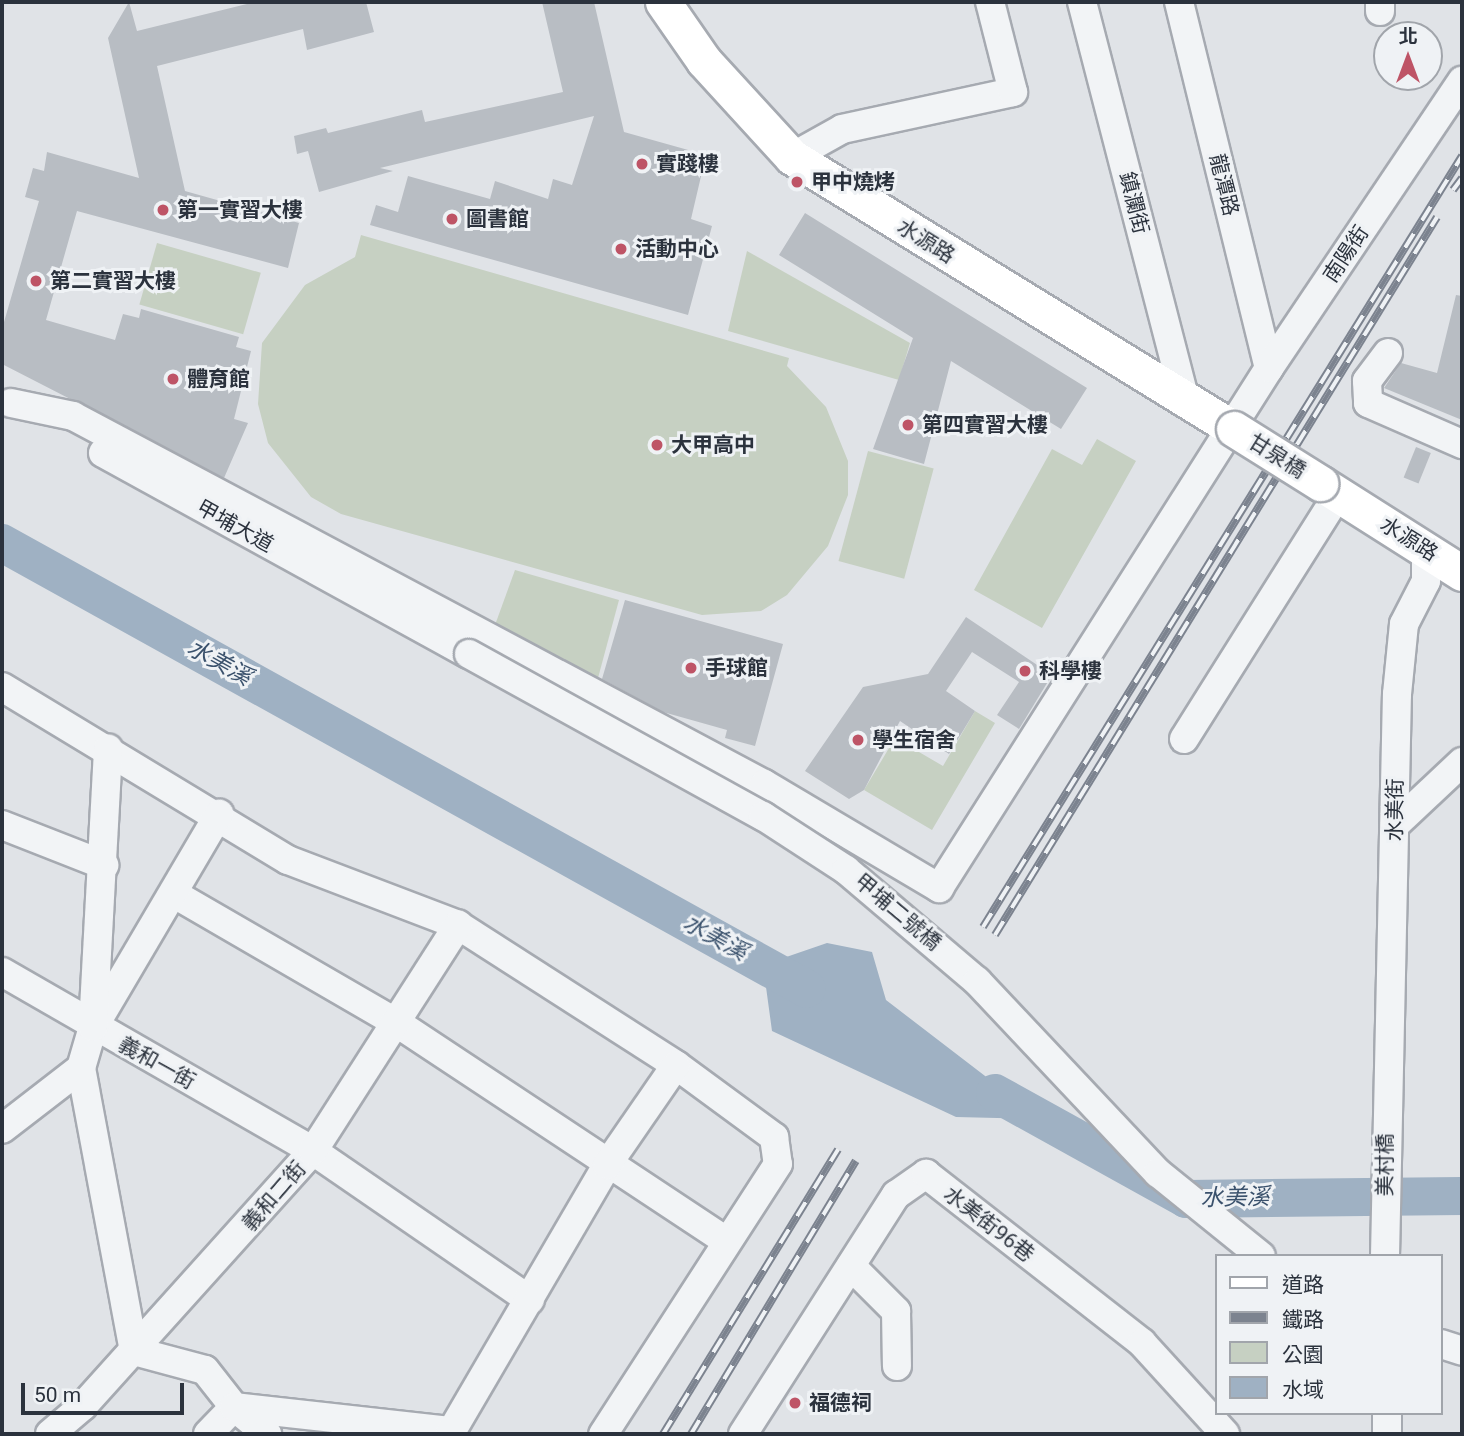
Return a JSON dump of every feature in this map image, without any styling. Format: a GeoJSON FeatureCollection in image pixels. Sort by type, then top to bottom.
{"type":"FeatureCollection","features":[{"type":"Feature","properties":{"kind":"main road","name":"水源路"},"geometry":{"type":"LineString","coordinates":[[663,2],[704,61],[792,157],[1186,404],[1234,429]]}},
{"type":"Feature","properties":{"kind":"main road","name":"甘泉橋"},"geometry":{"type":"LineString","coordinates":[[1234,429],[1329,489]]}},
{"type":"Feature","properties":{"kind":"main road","name":"水源路"},"geometry":{"type":"LineString","coordinates":[[1329,489],[1462,573]]}},
{"type":"Feature","properties":{"kind":"street"},"geometry":{"type":"LineString","coordinates":[[792,157],[842,129],[1013,92],[990,2]]}},
{"type":"Feature","properties":{"kind":"street","name":"鎮瀾街"},"geometry":{"type":"LineString","coordinates":[[1082,2],[1186,404]]}},
{"type":"Feature","properties":{"kind":"street","name":"龍潭路"},"geometry":{"type":"LineString","coordinates":[[1179,2],[1269,368]]}},
{"type":"Feature","properties":{"kind":"street","name":"南陽街"},"geometry":{"type":"LineString","coordinates":[[6,401],[73,416],[764,784],[939,888],[1234,429],[1269,368],[1462,81]]}},
{"type":"Feature","properties":{"kind":"street"},"geometry":{"type":"LineString","coordinates":[[1388,353],[1367,380],[1368,403],[1462,444]]}},
{"type":"Feature","properties":{"kind":"street","name":"甲埔大道"},"geometry":{"type":"LineString","coordinates":[[6,401],[469,654]]}},
{"type":"Feature","properties":{"kind":"street"},"geometry":{"type":"LineString","coordinates":[[1184,739],[1329,489]]}},
{"type":"Feature","properties":{"kind":"street","name":"水美街"},"geometry":{"type":"LineString","coordinates":[[1384,1075],[1404,624],[1426,581],[1426,550]]}},
{"type":"Feature","properties":{"kind":"street","name":"甲埔二號橋"},"geometry":{"type":"LineString","coordinates":[[469,654],[763,816],[846,870],[977,981],[1158,1173],[1259,1254]]}},
{"type":"Feature","properties":{"kind":"street"},"geometry":{"type":"LineString","coordinates":[[2,687],[219,814],[288,860],[458,925],[676,1065],[774,1137],[778,1164],[603,1434]]}},
{"type":"Feature","properties":{"kind":"street"},"geometry":{"type":"LineString","coordinates":[[108,748],[104,865],[93,1027],[81,1068],[134,1351],[205,1370],[234,1407],[267,1434]]}},
{"type":"Feature","properties":{"kind":"street"},"geometry":{"type":"LineString","coordinates":[[1395,825],[1462,762]]}},
{"type":"Feature","properties":{"kind":"street"},"geometry":{"type":"LineString","coordinates":[[93,1027],[176,895],[219,814]]}},
{"type":"Feature","properties":{"kind":"street"},"geometry":{"type":"LineString","coordinates":[[2,825],[104,865]]}},
{"type":"Feature","properties":{"kind":"street"},"geometry":{"type":"LineString","coordinates":[[176,895],[400,1025],[607,1165],[726,1241]]}},
{"type":"Feature","properties":{"kind":"street","name":"義和二街"},"geometry":{"type":"LineString","coordinates":[[50,1434],[134,1351],[313,1152],[400,1025],[458,925]]}},
{"type":"Feature","properties":{"kind":"street","name":"義和一街"},"geometry":{"type":"LineString","coordinates":[[2,972],[313,1152],[530,1300]]}},
{"type":"Feature","properties":{"kind":"street"},"geometry":{"type":"LineString","coordinates":[[234,1407],[451,1433],[607,1165],[676,1065]]}},
{"type":"Feature","properties":{"kind":"street"},"geometry":{"type":"LineString","coordinates":[[8,1113],[81,1068]]}},
{"type":"Feature","properties":{"kind":"street","name":"美村橋"},"geometry":{"type":"LineString","coordinates":[[1384,1075],[1385,1254]]}},
{"type":"Feature","properties":{"kind":"street","name":"水美街96巷"},"geometry":{"type":"LineString","coordinates":[[743,1434],[896,1195],[926,1174],[1142,1343],[1225,1434]]}},
{"type":"Feature","properties":{"kind":"street"},"geometry":{"type":"LineString","coordinates":[[851,1266],[896,1311],[897,1366]]}},
{"type":"Feature","properties":{"kind":"street"},"geometry":{"type":"LineString","coordinates":[[1443,1345],[1462,1351]]}},
{"type":"Feature","properties":{"kind":"street"},"geometry":{"type":"LineString","coordinates":[[208,1434],[234,1407]]}},
{"type":"Feature","properties":{"kind":"street"},"geometry":{"type":"LineString","coordinates":[[1387,1415],[1387,1434]]}},
{"type":"Feature","properties":{"kind":"green space"},"geometry":{"type":"Polygon","coordinates":[[[361,235],[789,358],[787,366],[826,407],[848,461],[848,495],[828,546],[787,595],[761,611],[702,615],[341,514],[311,497],[268,443],[258,404],[262,343],[305,285],[355,257],[361,235]]]}},
{"type":"Feature","properties":{"kind":"green space"},"geometry":{"type":"Polygon","coordinates":[[[157,243],[261,273],[243,334],[139,305],[157,243]]]}},
{"type":"Feature","properties":{"kind":"green space"},"geometry":{"type":"Polygon","coordinates":[[[747,251],[910,343],[899,380],[728,331],[747,251]]]}},
{"type":"Feature","properties":{"kind":"green space"},"geometry":{"type":"Polygon","coordinates":[[[1097,439],[1136,461],[1042,628],[974,590],[1052,449],[1082,465],[1097,439]]]}},
{"type":"Feature","properties":{"kind":"green space"},"geometry":{"type":"Polygon","coordinates":[[[868,451],[934,469],[904,579],[838,561],[868,451]]]}},
{"type":"Feature","properties":{"kind":"green space"},"geometry":{"type":"Polygon","coordinates":[[[515,570],[619,600],[598,678],[495,625],[515,570]]]}},
{"type":"Feature","properties":{"kind":"green space"},"geometry":{"type":"Polygon","coordinates":[[[975,711],[995,723],[932,830],[864,790],[895,738],[943,766],[975,711]]]}},
{"type":"Feature","properties":{"kind":"water"},"geometry":{"type":"Polygon","coordinates":[[[827,943],[872,952],[886,1000],[1041,1119],[956,1117],[772,1031],[763,965],[827,943]]]}},
{"type":"Feature","properties":{"kind":"building"},"geometry":{"type":"Polygon","coordinates":[[[129,2],[137,31],[255,2],[366,2],[374,32],[307,50],[303,29],[157,66],[185,191],[299,223],[288,268],[77,211],[46,320],[115,340],[123,314],[139,318],[141,309],[239,337],[236,347],[251,351],[234,419],[248,423],[224,478],[2,364],[2,329],[39,201],[25,197],[33,168],[44,171],[47,152],[139,178],[108,38],[129,2]]]}},
{"type":"Feature","properties":{"kind":"building"},"geometry":{"type":"Polygon","coordinates":[[[542,2],[594,2],[624,132],[706,155],[691,219],[712,226],[688,315],[370,225],[376,205],[398,212],[408,176],[490,199],[495,181],[548,199],[553,179],[572,185],[594,116],[380,168],[393,171],[319,192],[308,151],[297,154],[294,136],[326,128],[328,133],[422,110],[425,122],[563,92],[542,2]]]}},
{"type":"Feature","properties":{"kind":"building"},"geometry":{"type":"Polygon","coordinates":[[[805,213],[1087,388],[1061,429],[951,361],[924,464],[873,449],[913,338],[779,255],[805,213]]]}},
{"type":"Feature","properties":{"kind":"building"},"geometry":{"type":"Polygon","coordinates":[[[1456,295],[1462,296],[1462,420],[1384,388],[1401,363],[1437,373],[1456,295]]]}},
{"type":"Feature","properties":{"kind":"building"},"geometry":{"type":"Polygon","coordinates":[[[1416,447],[1431,453],[1418,484],[1404,478],[1416,447]]]}},
{"type":"Feature","properties":{"kind":"building","name":"手球館"},"geometry":{"type":"Polygon","coordinates":[[[625,600],[783,644],[755,746],[725,738],[727,730],[663,712],[602,679],[625,600]]]}},
{"type":"Feature","properties":{"kind":"building","name":"學生宿舍"},"geometry":{"type":"Polygon","coordinates":[[[966,617],[1052,675],[1019,729],[997,715],[1019,682],[972,652],[946,691],[975,711],[949,754],[900,721],[864,790],[849,799],[805,771],[863,687],[928,674],[966,617]]]}},
{"type":"Feature","properties":{"kind":"waterway","name":"水美溪"},"geometry":{"type":"LineString","coordinates":[[2,543],[807,989]]}},
{"type":"Feature","properties":{"kind":"waterway","name":"水美溪"},"geometry":{"type":"LineString","coordinates":[[995,1093],[1186,1199],[1462,1196]]}},
{"type":"Feature","properties":{"kind":"railway"},"geometry":{"type":"LineString","coordinates":[[983,927],[1462,156]]}},
{"type":"Feature","properties":{"kind":"railway"},"geometry":{"type":"LineString","coordinates":[[1453,190],[1462,178]]}},
{"type":"Feature","properties":{"kind":"railway"},"geometry":{"type":"LineString","coordinates":[[995,935],[1437,217]]}},
{"type":"Feature","properties":{"kind":"railway"},"geometry":{"type":"LineString","coordinates":[[663,1434],[838,1150]]}},
{"type":"Feature","properties":{"kind":"railway"},"geometry":{"type":"LineString","coordinates":[[691,1434],[856,1161]]}},
{"type":"Feature","properties":{"kind":"place","name":"實踐樓"},"geometry":{"type":"Point","coordinates":[642,164]}},
{"type":"Feature","properties":{"kind":"place","name":"甲中燒烤"},"geometry":{"type":"Point","coordinates":[797,182]}},
{"type":"Feature","properties":{"kind":"place","name":"第一實習大樓"},"geometry":{"type":"Point","coordinates":[163,210]}},
{"type":"Feature","properties":{"kind":"place","name":"圖書館"},"geometry":{"type":"Point","coordinates":[452,219]}},
{"type":"Feature","properties":{"kind":"place","name":"活動中心"},"geometry":{"type":"Point","coordinates":[621,249]}},
{"type":"Feature","properties":{"kind":"place","name":"第二實習大樓"},"geometry":{"type":"Point","coordinates":[36,281]}},
{"type":"Feature","properties":{"kind":"place","name":"體育館"},"geometry":{"type":"Point","coordinates":[173,379]}},
{"type":"Feature","properties":{"kind":"place","name":"第四實習大樓"},"geometry":{"type":"Point","coordinates":[908,425]}},
{"type":"Feature","properties":{"kind":"place","name":"大甲高中"},"geometry":{"type":"Point","coordinates":[657,445]}},
{"type":"Feature","properties":{"kind":"place","name":"手球館"},"geometry":{"type":"Point","coordinates":[691,668]}},
{"type":"Feature","properties":{"kind":"place","name":"科學樓"},"geometry":{"type":"Point","coordinates":[1025,671]}},
{"type":"Feature","properties":{"kind":"place","name":"學生宿舍"},"geometry":{"type":"Point","coordinates":[858,740]}},
{"type":"Feature","properties":{"kind":"place","name":"福德祠"},"geometry":{"type":"Point","coordinates":[795,1403]}}]}
